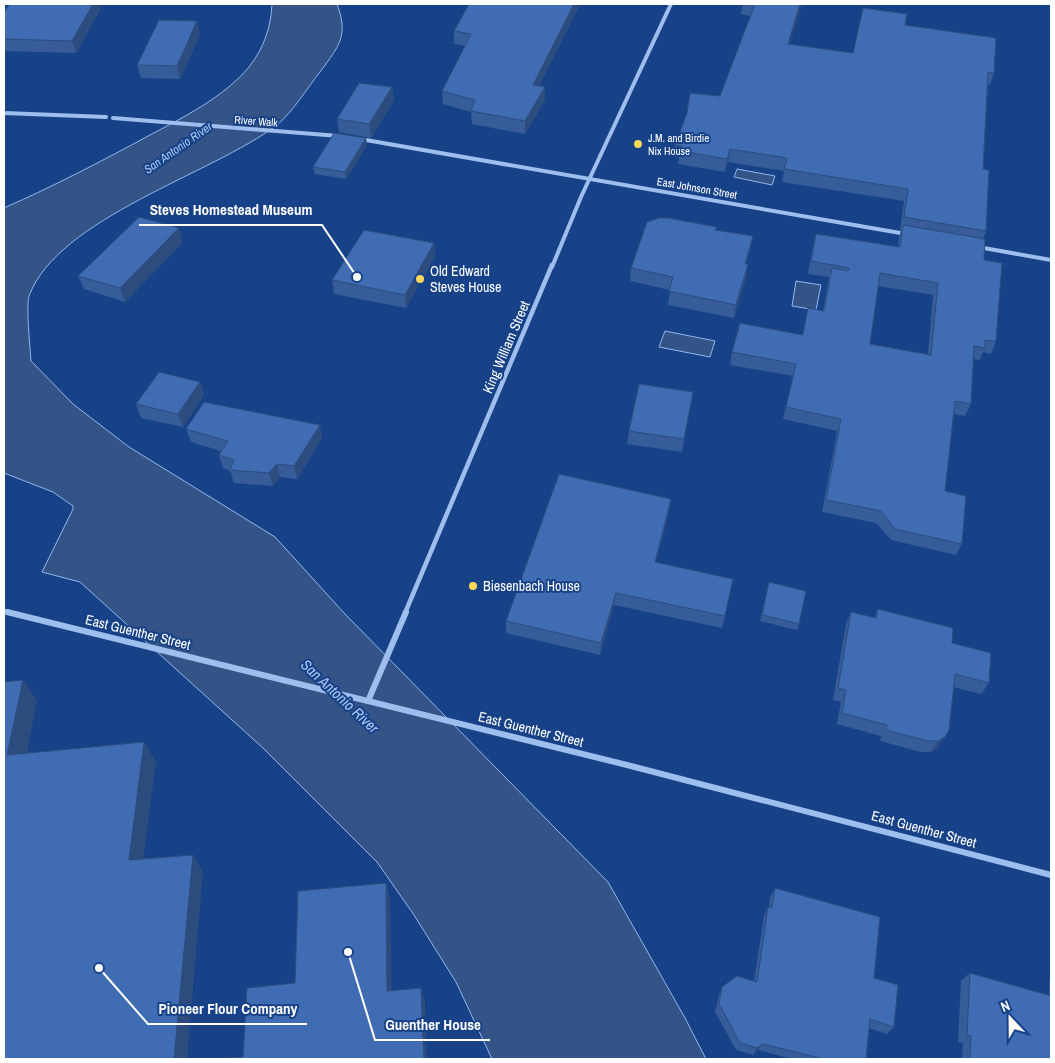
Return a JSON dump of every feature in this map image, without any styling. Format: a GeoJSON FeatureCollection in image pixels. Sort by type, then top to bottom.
{"type":"FeatureCollection","features":[{"type":"Feature","properties":{"kind":"street","name":"King William Street"},"geometry":{"type":"LineString","coordinates":[[368,701],[591,179],[671,4]]}},
{"type":"Feature","properties":{"kind":"street"},"geometry":{"type":"LineString","coordinates":[[4,113],[106,117]]}},
{"type":"Feature","properties":{"kind":"street","name":"River Walk"},"geometry":{"type":"LineString","coordinates":[[113,118],[346,137]]}},
{"type":"Feature","properties":{"kind":"street","name":"East Johnson Street"},"geometry":{"type":"LineString","coordinates":[[352,138],[910,235]]}},
{"type":"Feature","properties":{"kind":"street"},"geometry":{"type":"LineString","coordinates":[[969,245],[1051,260]]}},
{"type":"Feature","properties":{"kind":"street","name":"East Guenther Street"},"geometry":{"type":"LineString","coordinates":[[4,612],[502,734],[1051,874]]}},
{"type":"Feature","properties":{"kind":"water","name":"San Antonio River"},"geometry":{"type":"Polygon","coordinates":[[[272,4],[337,4],[342,24],[342,33],[332,55],[294,107],[277,125],[249,143],[103,221],[71,243],[45,268],[28,301],[31,361],[73,404],[129,447],[275,537],[345,614],[608,882],[706,1059],[492,1059],[456,982],[414,915],[377,862],[264,749],[80,582],[42,572],[73,506],[53,492],[4,473],[4,208],[78,173],[176,121],[228,88],[249,67],[263,45],[270,21],[272,4]]]}},
{"type":"Feature","properties":{"kind":"water"},"geometry":{"type":"Polygon","coordinates":[[[737,169],[775,176],[772,185],[734,177],[737,169]]]}},
{"type":"Feature","properties":{"kind":"water"},"geometry":{"type":"Polygon","coordinates":[[[796,281],[821,285],[816,310],[792,306],[796,281]]]}},
{"type":"Feature","properties":{"kind":"water"},"geometry":{"type":"Polygon","coordinates":[[[665,331],[715,341],[710,357],[659,347],[665,331]]]}},
{"type":"Feature","properties":{"kind":"building"},"geometry":{"type":"Polygon","coordinates":[[[10,4],[93,4],[72,41],[4,39],[4,12],[10,4]]]}},
{"type":"Feature","properties":{"kind":"building"},"geometry":{"type":"Polygon","coordinates":[[[469,4],[574,4],[533,85],[545,87],[525,121],[471,111],[475,100],[442,91],[471,34],[454,31],[469,4]]]}},
{"type":"Feature","properties":{"kind":"building"},"geometry":{"type":"Polygon","coordinates":[[[755,4],[800,4],[788,44],[853,53],[863,8],[907,14],[905,25],[996,38],[994,73],[988,72],[983,169],[989,170],[986,231],[904,217],[908,189],[784,169],[787,158],[730,149],[727,159],[680,151],[682,146],[675,145],[687,113],[690,93],[720,96],[755,4]]]}},
{"type":"Feature","properties":{"kind":"building"},"geometry":{"type":"Polygon","coordinates":[[[159,20],[197,21],[177,66],[137,65],[159,20]]]}},
{"type":"Feature","properties":{"kind":"building"},"geometry":{"type":"Polygon","coordinates":[[[359,83],[392,87],[369,124],[337,119],[359,83]]]}},
{"type":"Feature","properties":{"kind":"building"},"geometry":{"type":"Polygon","coordinates":[[[334,133],[366,138],[345,172],[313,167],[334,133]]]}},
{"type":"Feature","properties":{"kind":"building"},"geometry":{"type":"Polygon","coordinates":[[[139,217],[179,228],[120,288],[78,276],[139,217]]]}},
{"type":"Feature","properties":{"kind":"building"},"geometry":{"type":"Polygon","coordinates":[[[659,218],[717,227],[715,230],[753,236],[745,264],[748,264],[736,305],[669,291],[673,277],[631,268],[647,222],[659,218]]]}},
{"type":"Feature","properties":{"kind":"building"},"geometry":{"type":"Polygon","coordinates":[[[903,225],[985,239],[984,260],[1002,263],[996,341],[985,340],[985,348],[974,346],[971,404],[955,401],[945,491],[966,496],[962,544],[895,529],[881,511],[826,500],[841,419],[786,407],[796,364],[732,352],[740,323],[803,335],[808,308],[824,311],[832,268],[848,271],[849,268],[811,261],[816,234],[900,247],[903,225]],[[880,273],[870,344],[931,355],[938,283],[880,273]]]}},
{"type":"Feature","properties":{"kind":"building"},"geometry":{"type":"Polygon","coordinates":[[[364,230],[434,243],[405,295],[332,280],[364,230]]]}},
{"type":"Feature","properties":{"kind":"building"},"geometry":{"type":"Polygon","coordinates":[[[159,372],[200,382],[178,414],[136,404],[159,372]]]}},
{"type":"Feature","properties":{"kind":"building"},"geometry":{"type":"Polygon","coordinates":[[[639,384],[693,392],[684,439],[629,431],[639,384]]]}},
{"type":"Feature","properties":{"kind":"building"},"geometry":{"type":"Polygon","coordinates":[[[204,402],[320,425],[294,466],[277,464],[269,473],[230,470],[234,460],[219,455],[228,441],[186,429],[204,402]]]}},
{"type":"Feature","properties":{"kind":"building"},"geometry":{"type":"Polygon","coordinates":[[[559,474],[671,499],[655,562],[733,579],[725,616],[616,593],[601,643],[506,621],[559,474]]]}},
{"type":"Feature","properties":{"kind":"building"},"geometry":{"type":"Polygon","coordinates":[[[769,582],[806,591],[799,624],[762,615],[769,582]]]}},
{"type":"Feature","properties":{"kind":"building"},"geometry":{"type":"Polygon","coordinates":[[[878,609],[953,628],[952,643],[991,653],[989,683],[955,674],[949,730],[945,737],[938,741],[928,741],[886,730],[887,725],[842,713],[846,690],[838,688],[851,612],[876,618],[878,609]]]}},
{"type":"Feature","properties":{"kind":"building"},"geometry":{"type":"Polygon","coordinates":[[[23,680],[7,755],[144,742],[129,860],[193,855],[174,1059],[4,1059],[4,682],[23,680]]]}},
{"type":"Feature","properties":{"kind":"building"},"geometry":{"type":"Polygon","coordinates":[[[386,883],[387,991],[421,988],[424,1059],[208,1059],[243,1057],[247,988],[295,983],[298,891],[386,883]]]}},
{"type":"Feature","properties":{"kind":"building"},"geometry":{"type":"Polygon","coordinates":[[[775,888],[880,917],[874,978],[898,985],[894,1027],[870,1019],[866,1059],[824,1059],[763,1044],[757,1048],[740,1043],[719,1004],[722,987],[737,976],[757,982],[768,907],[772,908],[775,888]]]}},
{"type":"Feature","properties":{"kind":"building"},"geometry":{"type":"Polygon","coordinates":[[[970,973],[1051,996],[1051,1059],[970,1059],[971,1036],[967,1035],[970,973]]]}},
{"type":"Feature","properties":{"kind":"place","name":"J.M. and Birdie Nix House"},"geometry":{"type":"Point","coordinates":[638,144]}},
{"type":"Feature","properties":{"kind":"place","name":"Steves Homestead Museum"},"geometry":{"type":"Point","coordinates":[357,277]}},
{"type":"Feature","properties":{"kind":"place","name":"Old Edward Steves House"},"geometry":{"type":"Point","coordinates":[420,279]}},
{"type":"Feature","properties":{"kind":"place","name":"Biesenbach House"},"geometry":{"type":"Point","coordinates":[473,586]}},
{"type":"Feature","properties":{"kind":"place","name":"Guenther House"},"geometry":{"type":"Point","coordinates":[348,952]}},
{"type":"Feature","properties":{"kind":"place","name":"Pioneer Flour Company"},"geometry":{"type":"Point","coordinates":[99,968]}}]}
